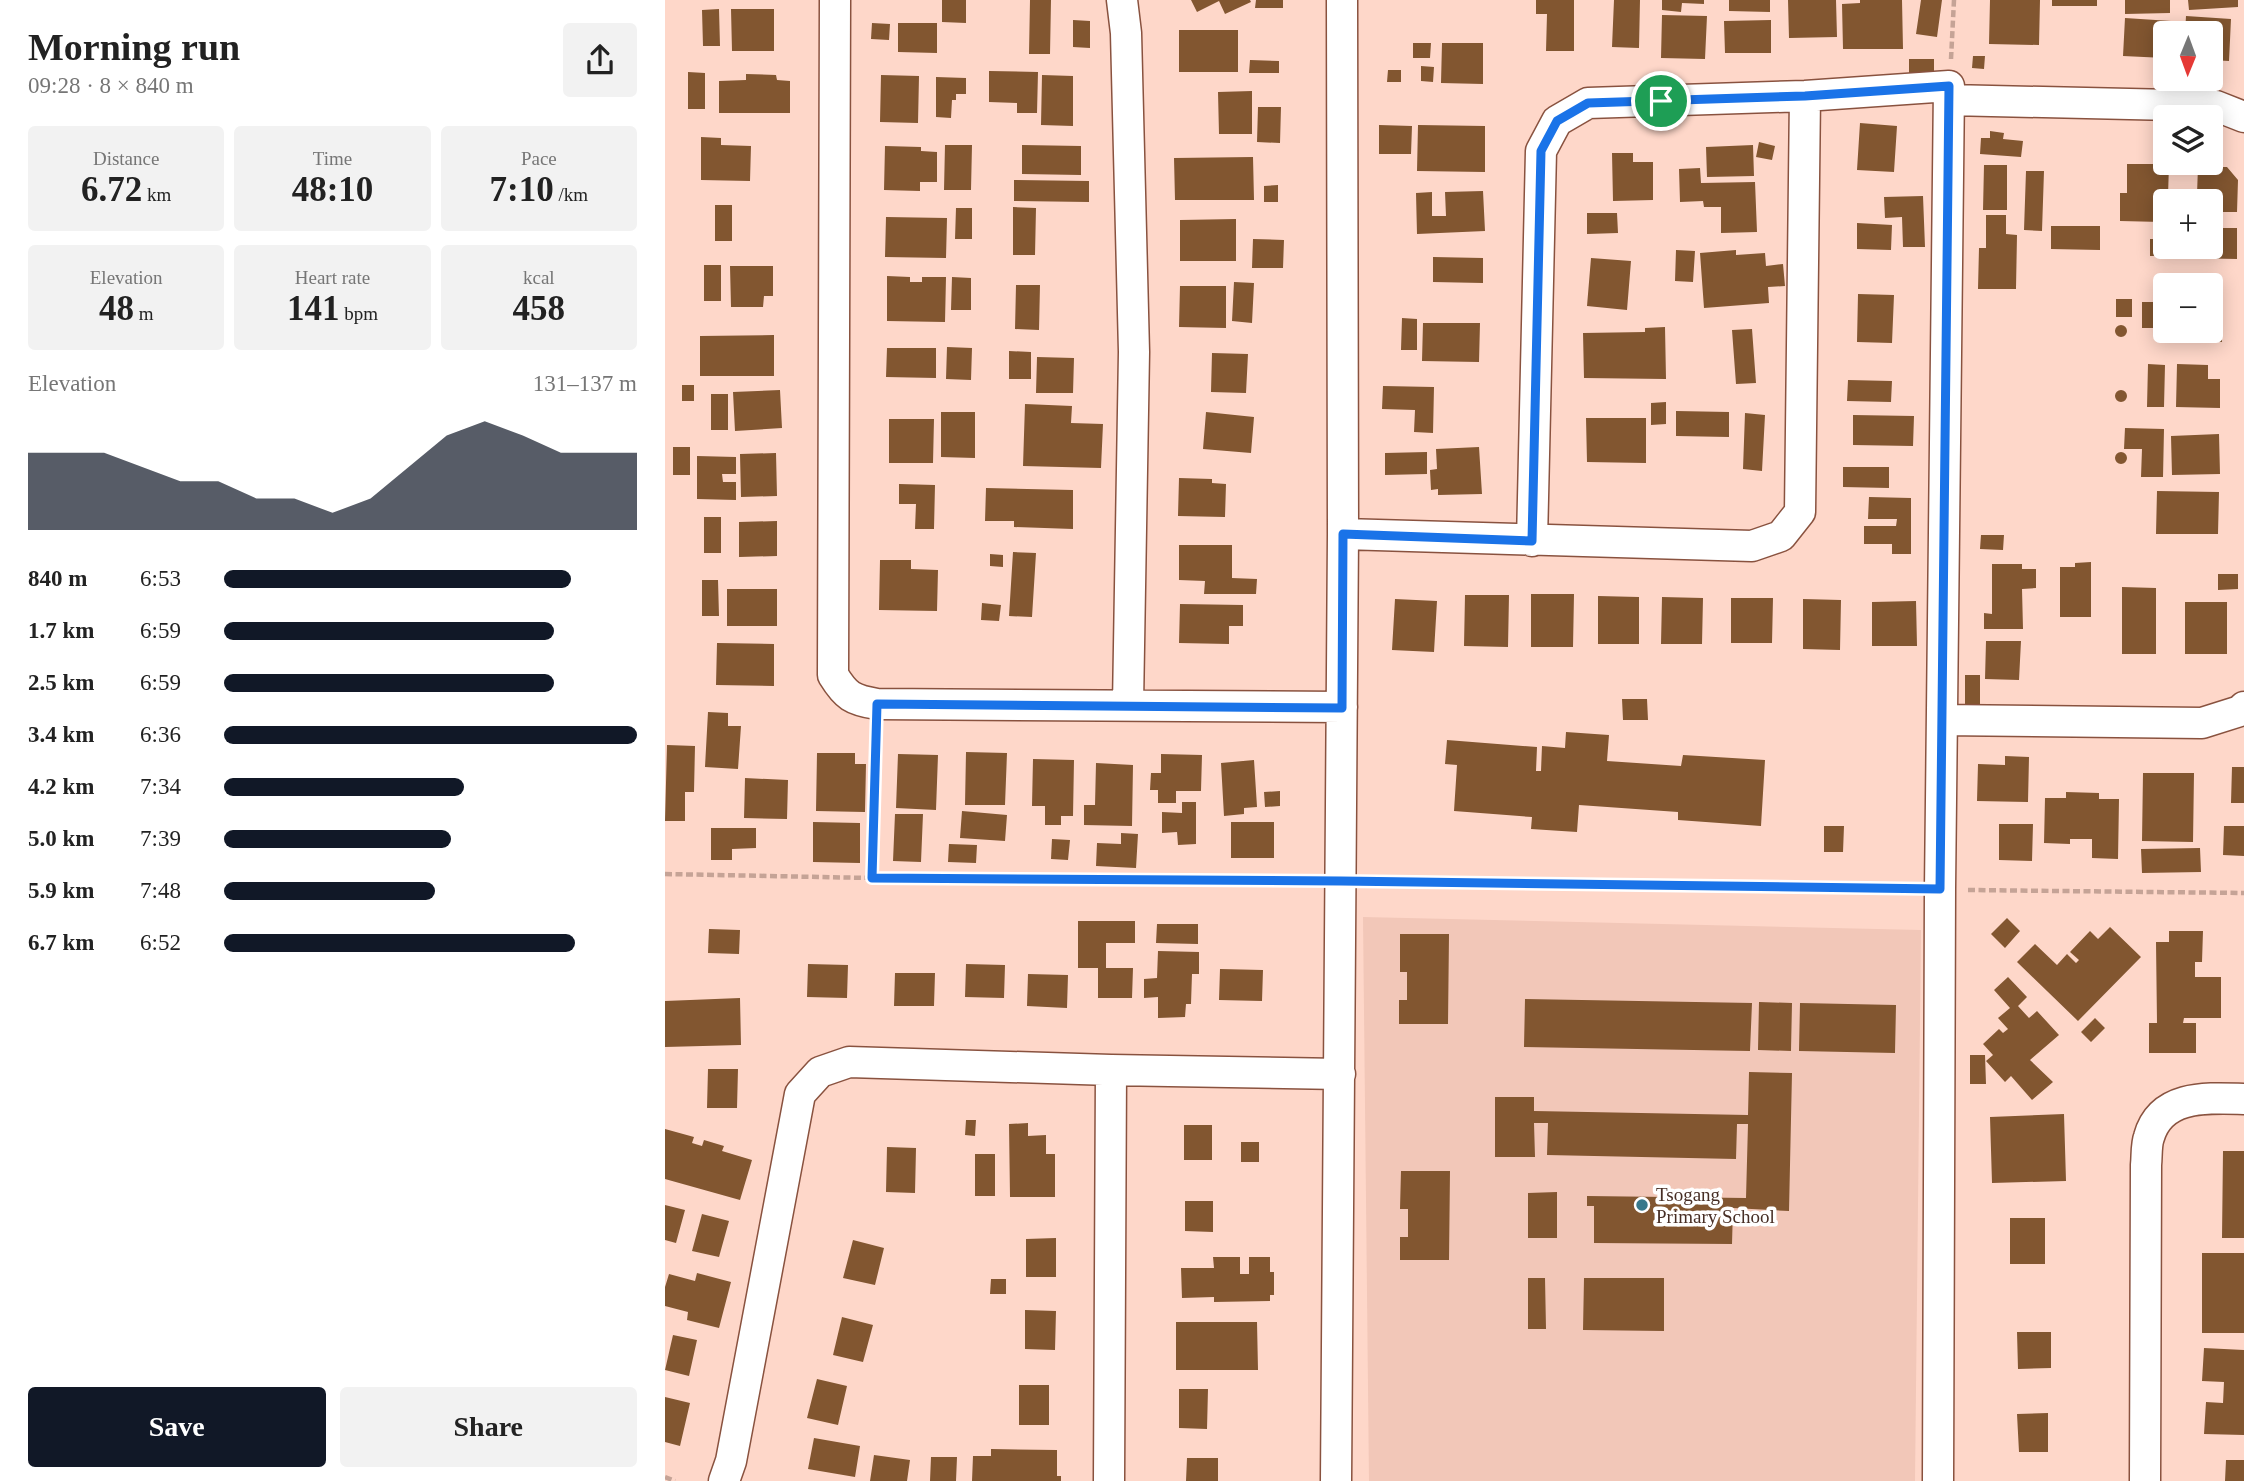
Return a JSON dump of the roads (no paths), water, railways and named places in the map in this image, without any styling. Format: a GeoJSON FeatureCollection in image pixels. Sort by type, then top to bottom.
{"type":"FeatureCollection","features":[{"type":"Feature","properties":{"kind":"street"},"geometry":{"type":"LineString","coordinates":[[835,0],[832,675],[844,694],[859,702],[877,704],[1342,708]]}},
{"type":"Feature","properties":{"kind":"street"},"geometry":{"type":"LineString","coordinates":[[1122,0],[1126,33],[1134,352],[1128,705]]}},
{"type":"Feature","properties":{"kind":"street"},"geometry":{"type":"LineString","coordinates":[[1336,1481],[1343,534],[1342,0]]}},
{"type":"Feature","properties":{"kind":"street"},"geometry":{"type":"LineString","coordinates":[[1532,541],[1541,151],[1557,121],[1588,103],[1949,93],[2216,106],[2244,117]]}},
{"type":"Feature","properties":{"kind":"street"},"geometry":{"type":"LineString","coordinates":[[1938,1481],[1940,889],[1949,93]]}},
{"type":"Feature","properties":{"kind":"street"},"geometry":{"type":"LineString","coordinates":[[1343,534],[1752,546],[1781,536],[1800,512],[1805,96]]}},
{"type":"Feature","properties":{"kind":"street"},"geometry":{"type":"LineString","coordinates":[[1942,720],[2202,723],[2240,711],[2244,707]]}},
{"type":"Feature","properties":{"kind":"street"},"geometry":{"type":"LineString","coordinates":[[732,1478],[800,1094],[820,1072],[849,1062],[1340,1074]]}},
{"type":"Feature","properties":{"kind":"street"},"geometry":{"type":"LineString","coordinates":[[1109,1481],[1111,1070]]}},
{"type":"Feature","properties":{"kind":"street"},"geometry":{"type":"LineString","coordinates":[[2145,1481],[2148,1137],[2158,1118],[2175,1104],[2199,1098],[2244,1099]]}},
{"type":"Feature","properties":{"kind":"place","name":"Tsogang Primary School"},"geometry":{"type":"Point","coordinates":[1642,1205]}}]}
